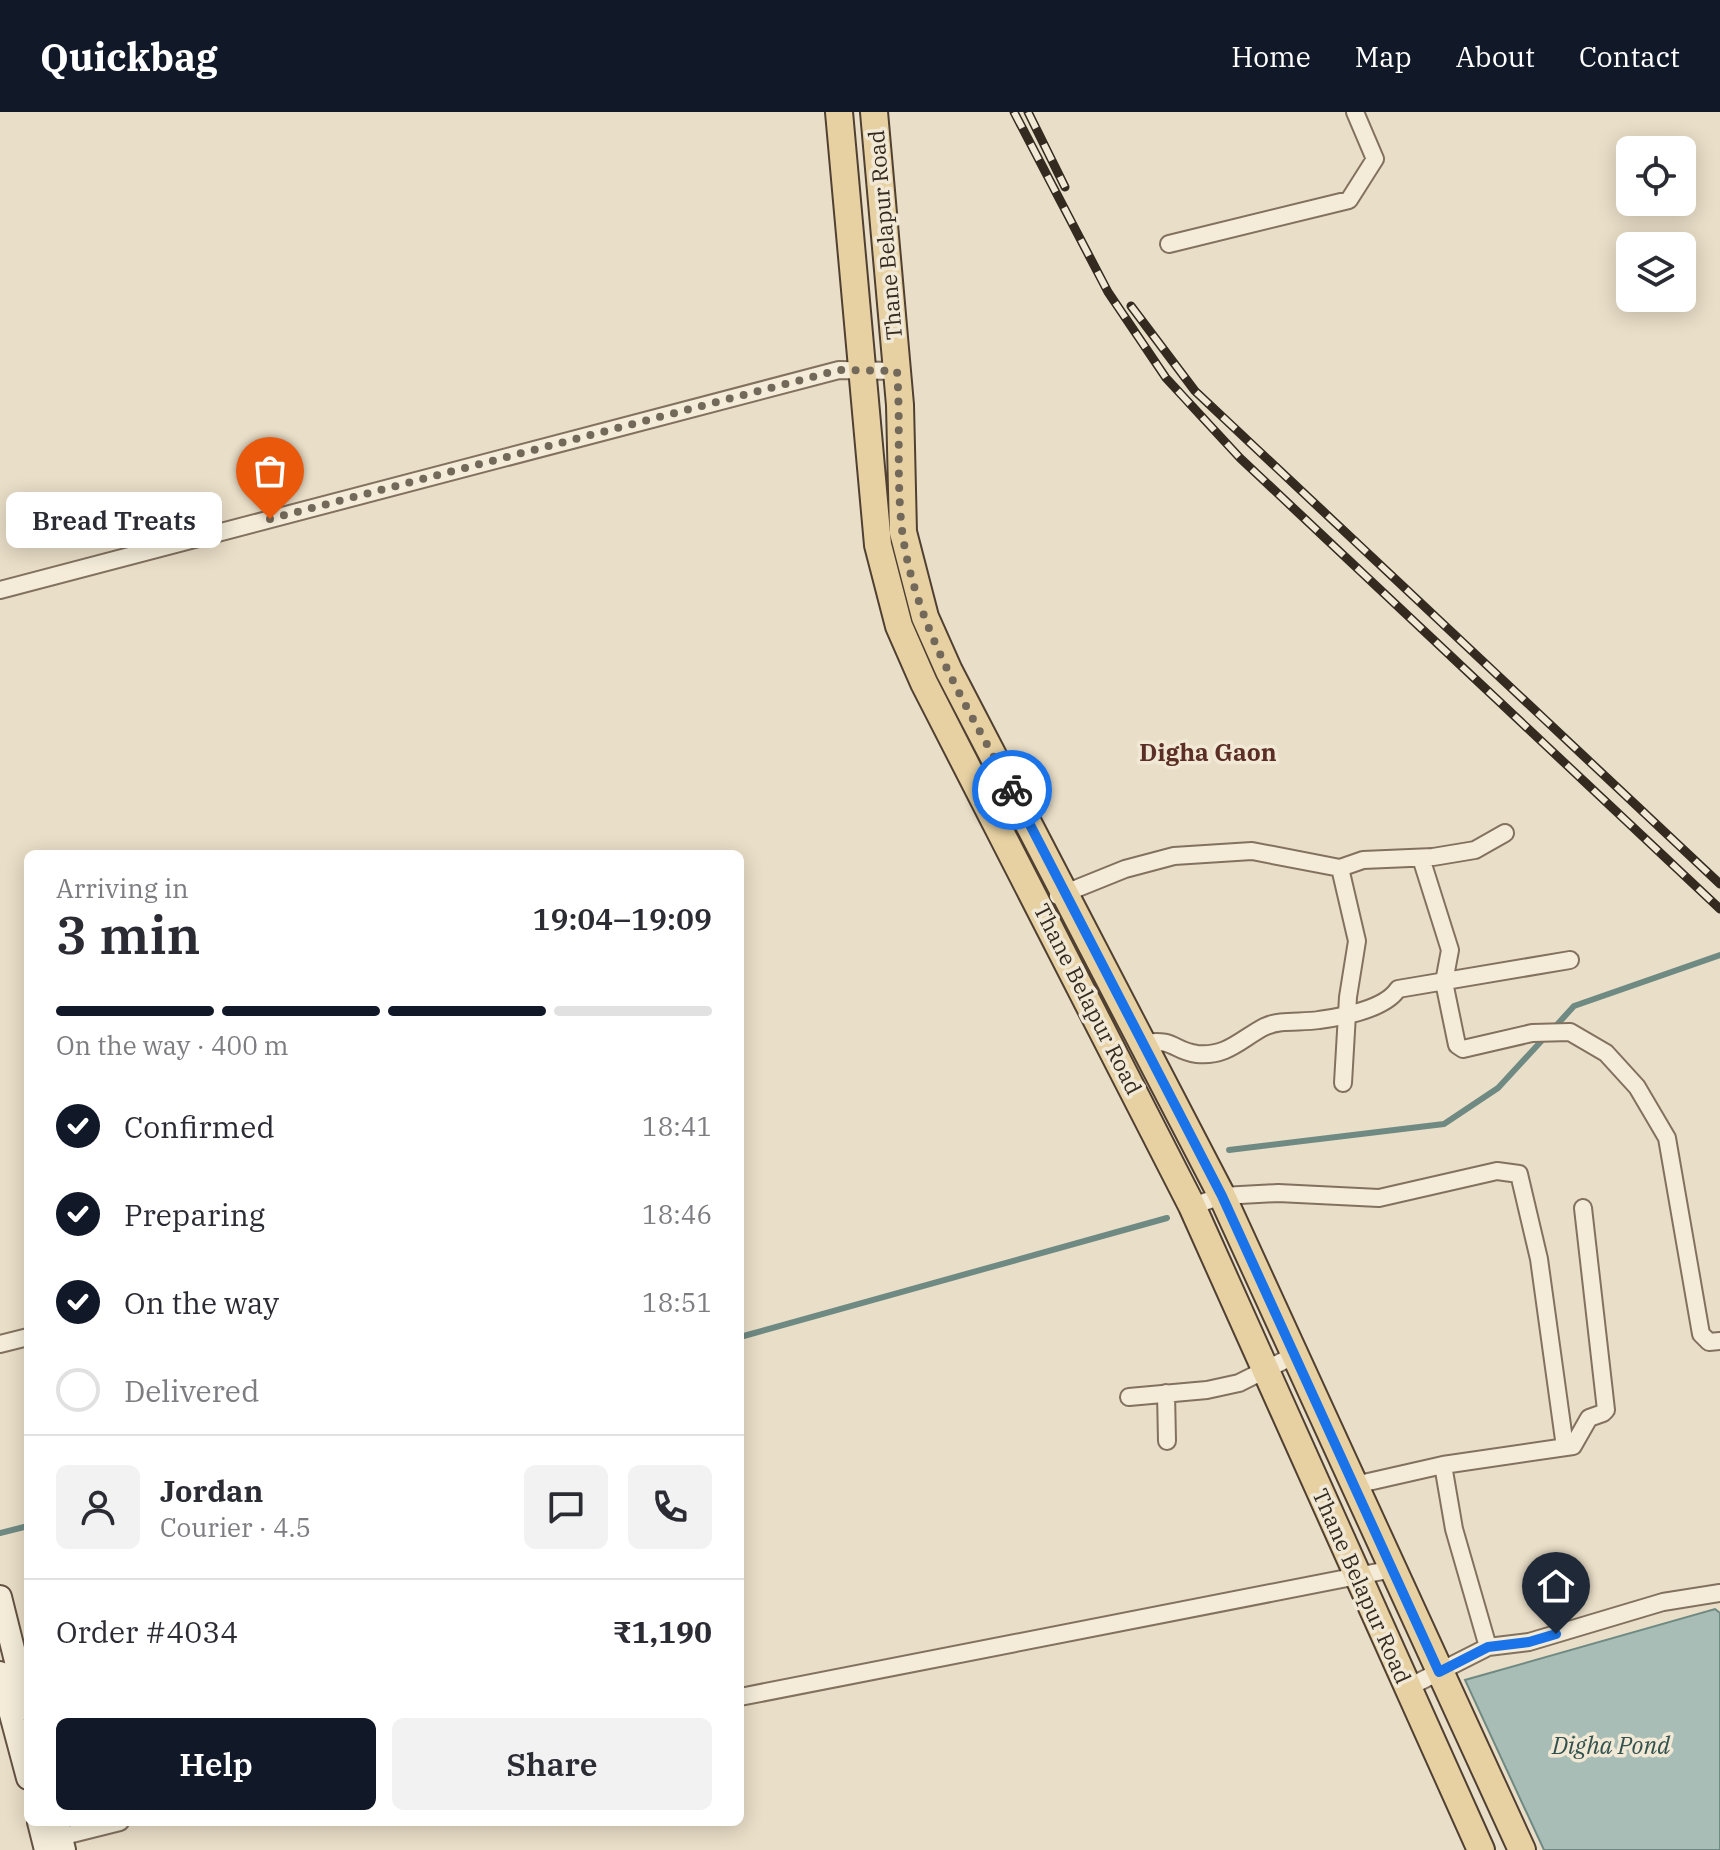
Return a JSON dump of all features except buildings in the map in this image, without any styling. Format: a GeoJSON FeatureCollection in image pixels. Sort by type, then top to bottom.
{"type":"FeatureCollection","features":[{"type":"Feature","properties":{"kind":"main road","name":"Thane Belapur Road"},"geometry":{"type":"LineString","coordinates":[[839,112],[878,545],[899,626],[924,683],[1039,901],[1192,1206],[1481,1850]]}},
{"type":"Feature","properties":{"kind":"main road","name":"Thane Belapur Road"},"geometry":{"type":"LineString","coordinates":[[874,112],[897,371],[903,532],[925,617],[949,671],[1068,894],[1222,1196],[1522,1850]]}},
{"type":"Feature","properties":{"kind":"main road"},"geometry":{"type":"LineString","coordinates":[[0,1597],[24,1693]]}},
{"type":"Feature","properties":{"kind":"main road"},"geometry":{"type":"LineString","coordinates":[[0,1673],[24,1763]]}},
{"type":"Feature","properties":{"kind":"street"},"geometry":{"type":"LineString","coordinates":[[1169,244],[1349,200],[1375,159],[1355,112]]}},
{"type":"Feature","properties":{"kind":"street"},"geometry":{"type":"LineString","coordinates":[[0,590],[839,370],[863,373],[897,371]]}},
{"type":"Feature","properties":{"kind":"street"},"geometry":{"type":"LineString","coordinates":[[1039,901],[1068,894],[1125,869],[1174,856],[1252,851],[1340,868],[1363,860],[1421,858],[1475,850],[1505,833]]}},
{"type":"Feature","properties":{"kind":"street"},"geometry":{"type":"LineString","coordinates":[[1421,858],[1450,950],[1444,982],[1457,1045],[1463,1049],[1540,1032],[1570,1032],[1606,1053],[1655,1112],[1667,1138],[1701,1334],[1709,1342],[1720,1341]]}},
{"type":"Feature","properties":{"kind":"street"},"geometry":{"type":"LineString","coordinates":[[1340,868],[1357,941],[1348,997],[1343,1083]]}},
{"type":"Feature","properties":{"kind":"street"},"geometry":{"type":"LineString","coordinates":[[1144,1043],[1164,1040],[1196,1054],[1226,1051],[1265,1027],[1349,1013],[1393,997],[1398,989],[1570,960]]}},
{"type":"Feature","properties":{"kind":"street"},"geometry":{"type":"LineString","coordinates":[[1192,1206],[1222,1196],[1278,1193],[1379,1198],[1497,1171],[1519,1174],[1539,1259],[1565,1447]]}},
{"type":"Feature","properties":{"kind":"street"},"geometry":{"type":"LineString","coordinates":[[1355,1485],[1443,1465],[1573,1446],[1589,1418],[1606,1410],[1583,1208]]}},
{"type":"Feature","properties":{"kind":"street"},"geometry":{"type":"LineString","coordinates":[[0,1344],[24,1338]]}},
{"type":"Feature","properties":{"kind":"street"},"geometry":{"type":"LineString","coordinates":[[1129,1397],[1228,1385],[1295,1355]]}},
{"type":"Feature","properties":{"kind":"street"},"geometry":{"type":"LineString","coordinates":[[1166,1393],[1167,1441]]}},
{"type":"Feature","properties":{"kind":"street"},"geometry":{"type":"LineString","coordinates":[[1443,1465],[1454,1529],[1488,1647]]}},
{"type":"Feature","properties":{"kind":"street"},"geometry":{"type":"LineString","coordinates":[[744,1696],[1393,1569]]}},
{"type":"Feature","properties":{"kind":"street"},"geometry":{"type":"LineString","coordinates":[[1407,1688],[1488,1647],[1529,1642],[1663,1602],[1720,1593]]}},
{"type":"Feature","properties":{"kind":"street"},"geometry":{"type":"LineString","coordinates":[[52,1837],[102,1826]]}},
{"type":"Feature","properties":{"kind":"water","name":"Digha Pond"},"geometry":{"type":"Polygon","coordinates":[[[1715,1609],[1720,1613],[1720,1850],[1544,1850],[1465,1680],[1715,1609]]]}},
{"type":"Feature","properties":{"kind":"waterway"},"geometry":{"type":"LineString","coordinates":[[1554,1028],[1574,1006],[1720,955]]}},
{"type":"Feature","properties":{"kind":"waterway"},"geometry":{"type":"LineString","coordinates":[[1229,1150],[1444,1124],[1498,1088],[1546,1036]]}},
{"type":"Feature","properties":{"kind":"waterway"},"geometry":{"type":"LineString","coordinates":[[744,1336],[1167,1218]]}},
{"type":"Feature","properties":{"kind":"waterway"},"geometry":{"type":"LineString","coordinates":[[0,1533],[24,1527]]}},
{"type":"Feature","properties":{"kind":"railway"},"geometry":{"type":"LineString","coordinates":[[1014,112],[1108,292],[1166,378],[1240,458],[1720,909]]}},
{"type":"Feature","properties":{"kind":"railway"},"geometry":{"type":"LineString","coordinates":[[1028,112],[1065,187]]}},
{"type":"Feature","properties":{"kind":"railway"},"geometry":{"type":"LineString","coordinates":[[1131,306],[1195,391],[1720,884]]}},
{"type":"Feature","properties":{"kind":"way so far"},"geometry":{"type":"LineString","coordinates":[[270,519],[839,370],[863,373],[897,371],[900,405],[899,490],[903,532],[911,568],[925,617],[949,671],[1012,790]]}},
{"type":"Feature","properties":{"kind":"place","name":"Bread Treats"},"geometry":{"type":"Point","coordinates":[270,519]}},
{"type":"Feature","properties":{"kind":"district","name":"Digha Gaon"},"geometry":{"type":"Point","coordinates":[1208,753]}},
{"type":"Feature","properties":{"kind":"route"},"geometry":{"type":"LineString","coordinates":[[1012,790],[1222,1196],[1439,1672],[1488,1647],[1529,1642],[1556,1634]]}}]}
